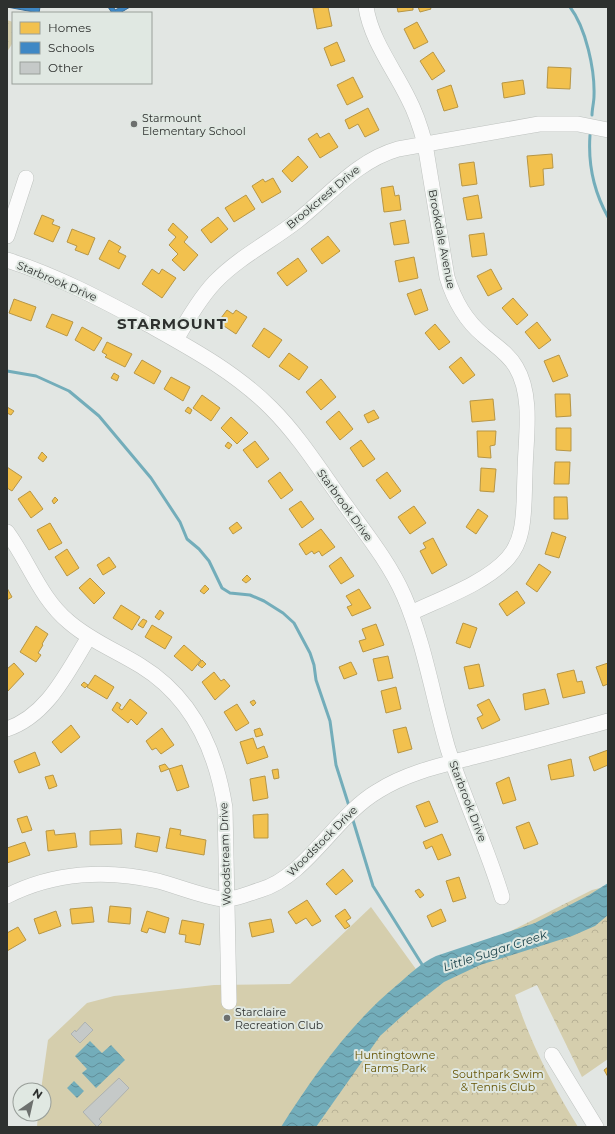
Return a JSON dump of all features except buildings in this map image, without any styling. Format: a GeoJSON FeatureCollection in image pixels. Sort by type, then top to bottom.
{"type":"FeatureCollection","features":[{"type":"Feature","properties":{"kind":"street","name":"Brookdale Avenue"},"geometry":{"type":"LineString","coordinates":[[366,7],[369,22],[376,40],[409,99],[425,144],[448,277],[452,292],[459,308],[470,323],[507,355],[516,366],[521,379],[526,411],[524,499],[522,526],[517,544],[509,557],[486,577],[411,613]]}},
{"type":"Feature","properties":{"kind":"street","name":"Brookcrest Drive"},"geometry":{"type":"LineString","coordinates":[[176,340],[190,314],[215,282],[233,266],[296,221],[354,170],[377,156],[388,152],[425,144],[539,124],[567,123],[608,130]]}},
{"type":"Feature","properties":{"kind":"street"},"geometry":{"type":"LineString","coordinates":[[7,236],[26,178]]}},
{"type":"Feature","properties":{"kind":"street","name":"Starbrook Drive"},"geometry":{"type":"LineString","coordinates":[[7,260],[77,287],[207,358],[244,384],[271,408],[292,432],[379,552],[396,580],[411,613],[421,644],[453,763],[490,857],[502,897]]}},
{"type":"Feature","properties":{"kind":"street","name":"Woodstream Drive"},"geometry":{"type":"LineString","coordinates":[[7,532],[41,591],[68,622],[89,637],[141,666],[170,688],[195,719],[205,736],[221,779],[225,808],[229,1002]]}},
{"type":"Feature","properties":{"kind":"street"},"geometry":{"type":"LineString","coordinates":[[7,729],[29,718],[50,698],[89,637]]}},
{"type":"Feature","properties":{"kind":"street","name":"Woodstock Drive"},"geometry":{"type":"LineString","coordinates":[[227,900],[262,890],[284,879],[299,866],[350,812],[375,792],[393,782],[412,774],[608,721]]}},
{"type":"Feature","properties":{"kind":"street"},"geometry":{"type":"LineString","coordinates":[[7,896],[44,881],[78,875],[110,874],[134,876],[227,900]]}},
{"type":"Feature","properties":{"kind":"street"},"geometry":{"type":"LineString","coordinates":[[552,1055],[596,1127]]}},
{"type":"Feature","properties":{"kind":"green space"},"geometry":{"type":"Polygon","coordinates":[[[7,20],[12,22],[12,44],[7,52],[7,20]]]}},
{"type":"Feature","properties":{"kind":"green space"},"geometry":{"type":"Polygon","coordinates":[[[608,886],[608,1059],[582,1077],[537,985],[515,995],[542,1063],[578,1127],[301,1127],[327,1083],[454,960],[592,890],[608,886]]]}},
{"type":"Feature","properties":{"kind":"green space","name":"Starclaire Recreation Club"},"geometry":{"type":"Polygon","coordinates":[[[371,907],[426,983],[301,1127],[37,1127],[37,1122],[52,1122],[52,1082],[42,1082],[48,1040],[87,1003],[114,996],[214,985],[290,984],[371,907]]]}},
{"type":"Feature","properties":{"kind":"water","name":"Little Sugar Creek"},"geometry":{"type":"Polygon","coordinates":[[[608,883],[608,915],[595,926],[572,936],[480,965],[444,982],[412,1007],[380,1036],[316,1127],[281,1127],[320,1069],[348,1034],[380,1000],[420,965],[436,956],[535,923],[589,895],[608,883]]]}},
{"type":"Feature","properties":{"kind":"water"},"geometry":{"type":"Polygon","coordinates":[[[90,1041],[102,1053],[111,1045],[125,1060],[96,1088],[82,1073],[87,1069],[75,1056],[90,1041]]]}},
{"type":"Feature","properties":{"kind":"water"},"geometry":{"type":"Polygon","coordinates":[[[74,1081],[84,1091],[77,1098],[67,1088],[74,1081]]]}},
{"type":"Feature","properties":{"kind":"waterway"},"geometry":{"type":"LineString","coordinates":[[570,7],[581,26],[591,62],[594,86],[592,115]]}},
{"type":"Feature","properties":{"kind":"waterway"},"geometry":{"type":"LineString","coordinates":[[590,135],[590,156],[593,177],[599,198],[608,217]]}},
{"type":"Feature","properties":{"kind":"waterway"},"geometry":{"type":"LineString","coordinates":[[7,371],[36,376],[69,391],[99,416],[151,478],[180,522],[187,539],[199,549],[209,561],[222,588],[230,593],[250,595],[264,601],[283,613],[294,623],[310,653],[314,665],[316,680],[330,721],[336,765],[349,806]]}},
{"type":"Feature","properties":{"kind":"waterway"},"geometry":{"type":"LineString","coordinates":[[352,817],[373,886],[423,966]]}},
{"type":"Feature","properties":{"kind":"place","name":"Starmount Elementary School"},"geometry":{"type":"Point","coordinates":[134,124]}},
{"type":"Feature","properties":{"kind":"place","name":"Starclaire Recreation Club"},"geometry":{"type":"Point","coordinates":[227,1018]}},
{"type":"Feature","properties":{"kind":"district","name":"STARMOUNT"},"geometry":{"type":"Point","coordinates":[172,324]}},
{"type":"Feature","properties":{"kind":"park label","name":"Huntingtowne Farms Park"},"geometry":{"type":"Point","coordinates":[395,1061]}},
{"type":"Feature","properties":{"kind":"park label","name":"Southpark Swim & Tennis Club"},"geometry":{"type":"Point","coordinates":[498,1080]}}]}
